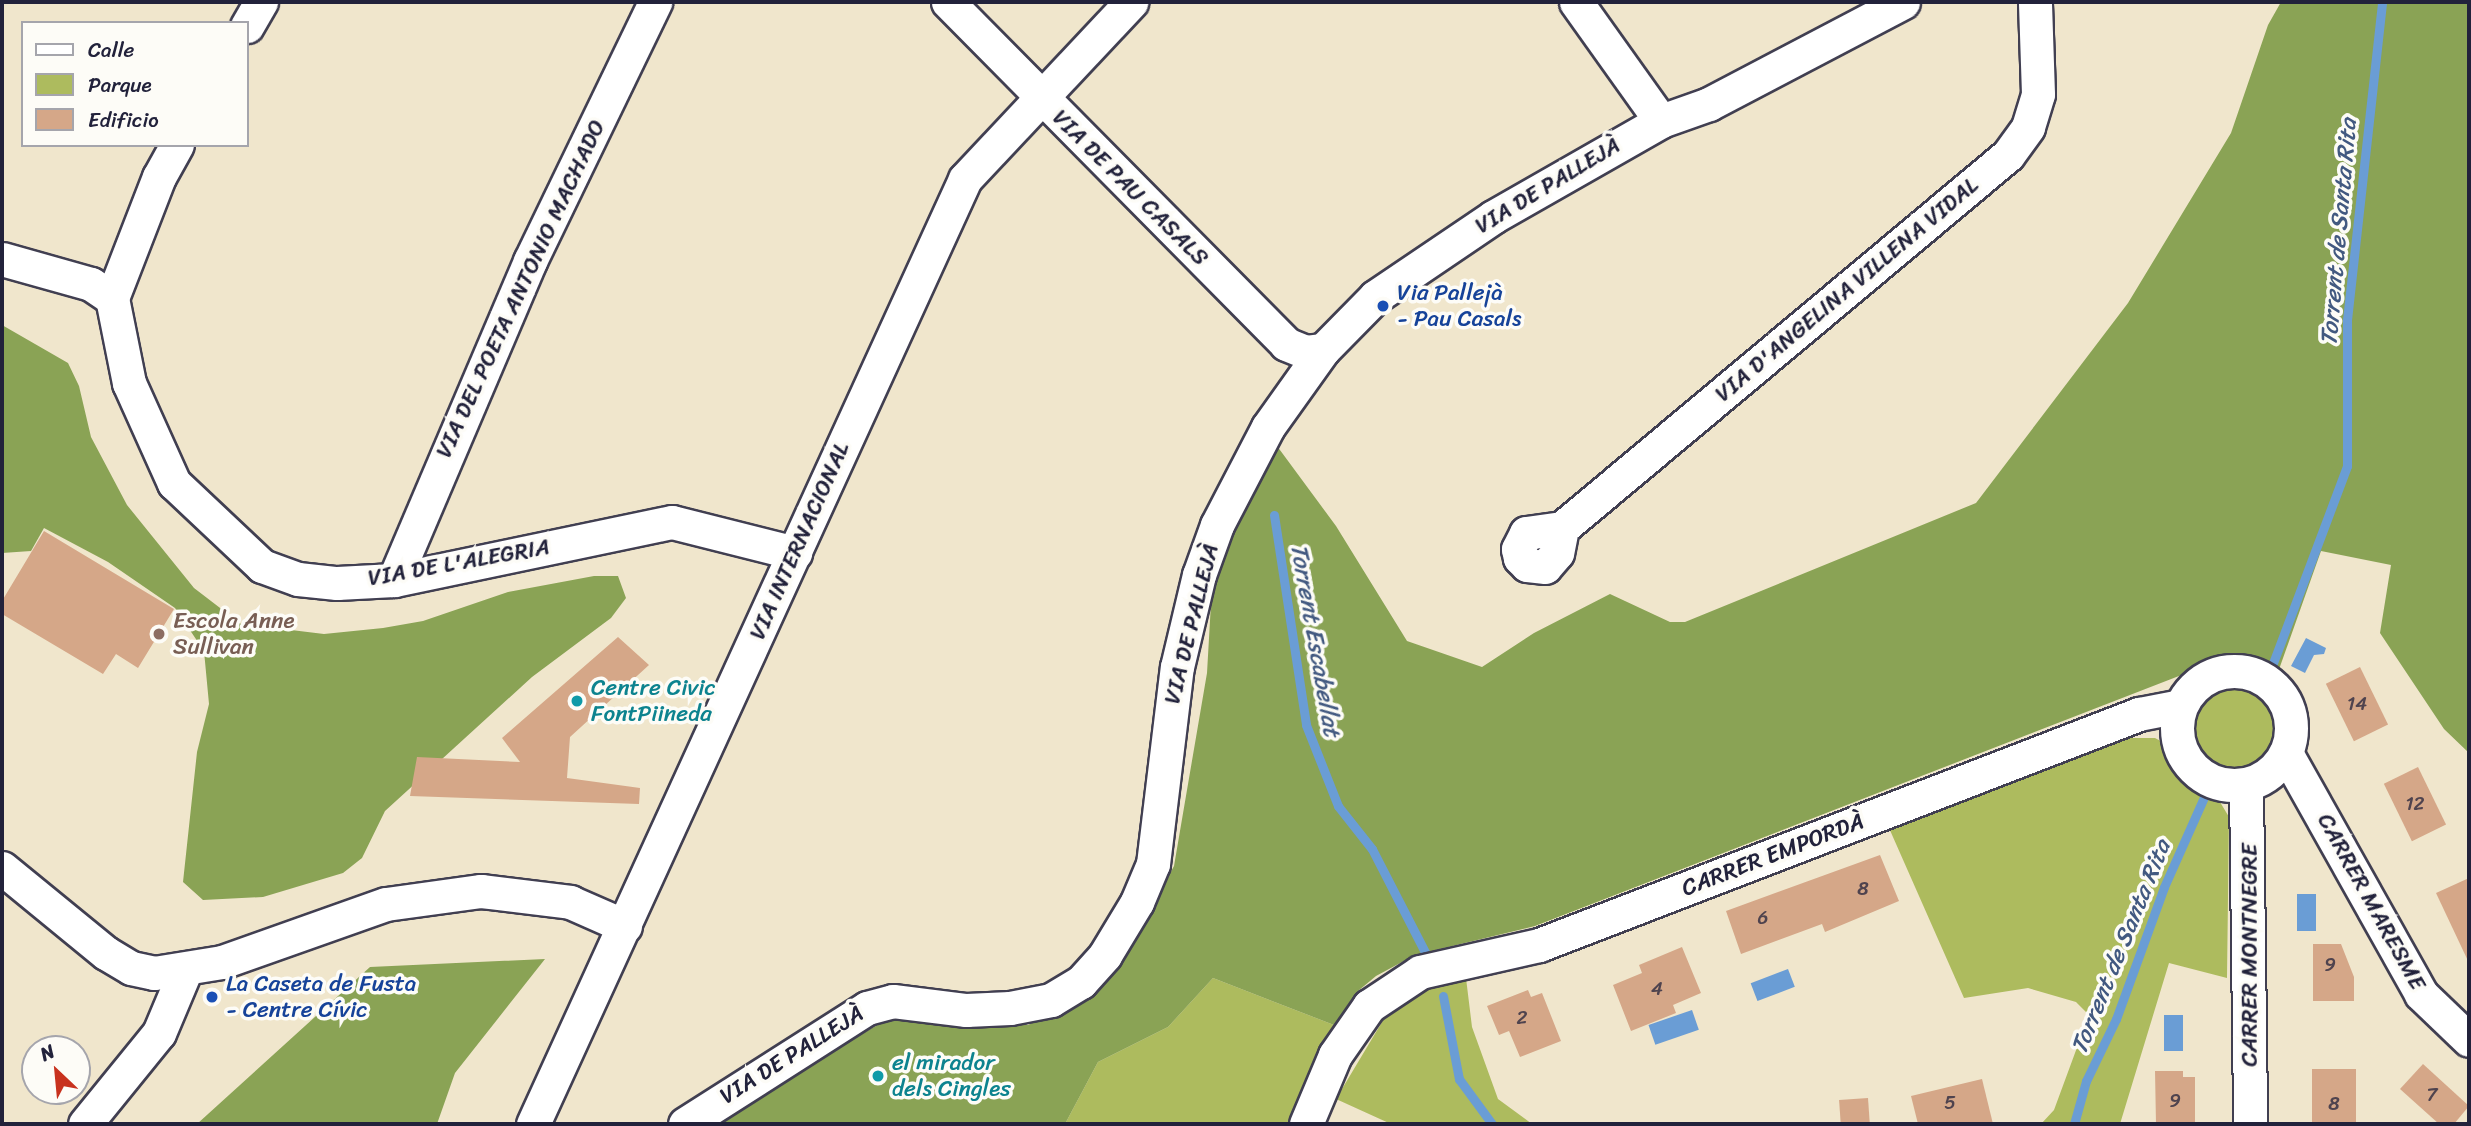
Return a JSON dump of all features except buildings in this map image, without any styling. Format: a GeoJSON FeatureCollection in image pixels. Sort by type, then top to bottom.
{"type":"FeatureCollection","features":[{"type":"Feature","properties":{"kind":"street"},"geometry":{"type":"LineString","coordinates":[[248,24],[261,2]]}},
{"type":"Feature","properties":{"kind":"street","name":"VIA DEL POETA ANTONIO MACHADO"},"geometry":{"type":"LineString","coordinates":[[394,579],[530,261],[656,2]]}},
{"type":"Feature","properties":{"kind":"street","name":"VIA DE PAU CASALS"},"geometry":{"type":"LineString","coordinates":[[948,2],[1040,99],[1286,344],[1306,352],[1323,350]]}},
{"type":"Feature","properties":{"kind":"street","name":"VIA INTERNACIONAL"},"geometry":{"type":"LineString","coordinates":[[533,1124],[965,179],[1131,2]]}},
{"type":"Feature","properties":{"kind":"street"},"geometry":{"type":"LineString","coordinates":[[1576,2],[1661,121]]}},
{"type":"Feature","properties":{"kind":"street","name":"VIA DE PALLEJÀ"},"geometry":{"type":"LineString","coordinates":[[685,1124],[822,1032],[867,1008],[894,1001],[966,1010],[1010,1008],[1051,1000],[1081,982],[1105,956],[1137,902],[1153,864],[1177,667],[1208,550],[1238,480],[1268,427],[1323,350],[1375,297],[1432,257],[1661,121],[1710,104],[1903,2]]}},
{"type":"Feature","properties":{"kind":"street","name":"VIA D'ANGELINA VILLENA VIDAL"},"geometry":{"type":"LineString","coordinates":[[1562,528],[2008,155],[2028,127],[2038,94],[2035,2]]}},
{"type":"Feature","properties":{"kind":"street"},"geometry":{"type":"LineString","coordinates":[[2,259],[92,284],[112,298],[159,177],[176,147]]}},
{"type":"Feature","properties":{"kind":"street","name":"VIA DE L'ALEGRIA"},"geometry":{"type":"LineString","coordinates":[[112,298],[129,383],[174,483],[262,566],[298,579],[337,583],[394,579],[672,523],[795,553]]}},
{"type":"Feature","properties":{"kind":"street"},"geometry":{"type":"LineString","coordinates":[[2234,670],[2257,675],[2275,687],[2287,705],[2292,728],[2286,753],[2275,769],[2246,785],[2210,781],[2194,770],[2180,750],[2176,729],[2180,706],[2192,688],[2213,674],[2234,670]]}},
{"type":"Feature","properties":{"kind":"street","name":"CARRER EMPORDÀ"},"geometry":{"type":"LineString","coordinates":[[1306,1124],[1335,1055],[1369,1006],[1420,972],[1539,945],[2139,714],[2180,706]]}},
{"type":"Feature","properties":{"kind":"street","name":"CARRER MARESME"},"geometry":{"type":"LineString","coordinates":[[2286,753],[2421,994],[2469,1040]]}},
{"type":"Feature","properties":{"kind":"street","name":"CARRER MONTNEGRE"},"geometry":{"type":"LineString","coordinates":[[2246,785],[2250,1124]]}},
{"type":"Feature","properties":{"kind":"street"},"geometry":{"type":"LineString","coordinates":[[2,867],[131,968],[154,973],[185,971],[386,904],[481,891],[570,902],[625,926]]}},
{"type":"Feature","properties":{"kind":"street"},"geometry":{"type":"LineString","coordinates":[[85,1124],[159,1033],[185,971]]}},
{"type":"Feature","properties":{"kind":"green space"},"geometry":{"type":"Polygon","coordinates":[[[2281,2],[2469,2],[2469,753],[2444,729],[2380,633],[2391,565],[2321,551],[2277,675],[2254,661],[2215,662],[1535,926],[1415,955],[1376,976],[1358,991],[1334,1025],[1213,978],[1168,1027],[1098,1062],[1065,1124],[701,1124],[908,1008],[1028,1025],[1078,1000],[1125,958],[1174,866],[1207,673],[1211,603],[1226,547],[1277,446],[1336,526],[1407,641],[1482,667],[1534,633],[1610,594],[1670,622],[1685,622],[1976,503],[2128,303],[2231,133],[2268,25],[2281,2]]]}},
{"type":"Feature","properties":{"kind":"green space"},"geometry":{"type":"Polygon","coordinates":[[[2,325],[68,363],[79,386],[91,437],[127,505],[194,588],[241,624],[324,634],[383,628],[423,621],[508,592],[594,576],[618,576],[626,598],[611,618],[532,677],[385,811],[362,858],[343,873],[263,897],[203,900],[183,882],[197,752],[209,704],[204,651],[175,608],[108,562],[44,528],[31,551],[2,553],[2,325]]]}},
{"type":"Feature","properties":{"kind":"green space"},"geometry":{"type":"Polygon","coordinates":[[[2235,682],[2253,685],[2268,695],[2278,710],[2281,728],[2278,746],[2268,761],[2253,771],[2235,774],[2217,771],[2202,761],[2192,746],[2189,728],[2192,710],[2202,695],[2217,685],[2235,682]]]}},
{"type":"Feature","properties":{"kind":"green space"},"geometry":{"type":"Polygon","coordinates":[[[2128,738],[2155,738],[2166,744],[2187,775],[2217,797],[2229,817],[2227,978],[2169,963],[2120,1124],[2041,1124],[2054,1110],[2089,1015],[2076,1002],[2028,988],[1964,998],[1889,828],[2128,738]]]}},
{"type":"Feature","properties":{"kind":"green space"},"geometry":{"type":"Polygon","coordinates":[[[545,959],[455,1073],[437,1124],[197,1124],[370,967],[545,959]]]}},
{"type":"Feature","properties":{"kind":"green space"},"geometry":{"type":"Polygon","coordinates":[[[1213,978],[1334,1025],[1290,1124],[1065,1124],[1098,1062],[1168,1027],[1213,978]]]}},
{"type":"Feature","properties":{"kind":"green space"},"geometry":{"type":"Polygon","coordinates":[[[1466,978],[1472,1027],[1498,1099],[1532,1124],[1391,1124],[1336,1099],[1388,1012],[1435,986],[1466,978]]]}},
{"type":"Feature","properties":{"kind":"water"},"geometry":{"type":"Polygon","coordinates":[[[2306,638],[2326,648],[2324,654],[2314,655],[2305,673],[2291,666],[2306,638]]]}},
{"type":"Feature","properties":{"kind":"water"},"geometry":{"type":"Polygon","coordinates":[[[2297,894],[2316,894],[2316,931],[2297,931],[2297,894]]]}},
{"type":"Feature","properties":{"kind":"water"},"geometry":{"type":"Polygon","coordinates":[[[1788,969],[1795,987],[1757,1001],[1751,983],[1788,969]]]}},
{"type":"Feature","properties":{"kind":"water"},"geometry":{"type":"Polygon","coordinates":[[[1692,1010],[1699,1030],[1655,1045],[1649,1025],[1692,1010]]]}},
{"type":"Feature","properties":{"kind":"water"},"geometry":{"type":"Polygon","coordinates":[[[2164,1015],[2183,1015],[2183,1051],[2164,1051],[2164,1015]]]}},
{"type":"Feature","properties":{"kind":"waterway","name":"Torrent de Santa Rita"},"geometry":{"type":"LineString","coordinates":[[2273,663],[2347,466],[2347,320],[2382,2]]}},
{"type":"Feature","properties":{"kind":"waterway","name":"Torrent Escabellat"},"geometry":{"type":"LineString","coordinates":[[1274,515],[1306,725],[1338,806],[1372,849],[1425,952]]}},
{"type":"Feature","properties":{"kind":"waterway","name":"Torrent de Santa Rita"},"geometry":{"type":"LineString","coordinates":[[2074,1124],[2086,1081],[2116,1019],[2164,887],[2209,786]]}},
{"type":"Feature","properties":{"kind":"waterway","name":"Torrent Escabellat"},"geometry":{"type":"LineString","coordinates":[[1443,996],[1459,1079],[1492,1124]]}},
{"type":"Feature","properties":{"kind":"place","name":"Via Pallejà - Pau Casals"},"geometry":{"type":"Point","coordinates":[1383,306]}},
{"type":"Feature","properties":{"kind":"place","name":"Escola Anne Sullivan"},"geometry":{"type":"Point","coordinates":[159,634]}},
{"type":"Feature","properties":{"kind":"place","name":"Centre Civic FontPiineda"},"geometry":{"type":"Point","coordinates":[577,701]}},
{"type":"Feature","properties":{"kind":"place","name":"La Caseta de Fusta - Centre Cívic"},"geometry":{"type":"Point","coordinates":[212,997]}},
{"type":"Feature","properties":{"kind":"place","name":"el mirador dels Cingles"},"geometry":{"type":"Point","coordinates":[878,1076]}}]}
